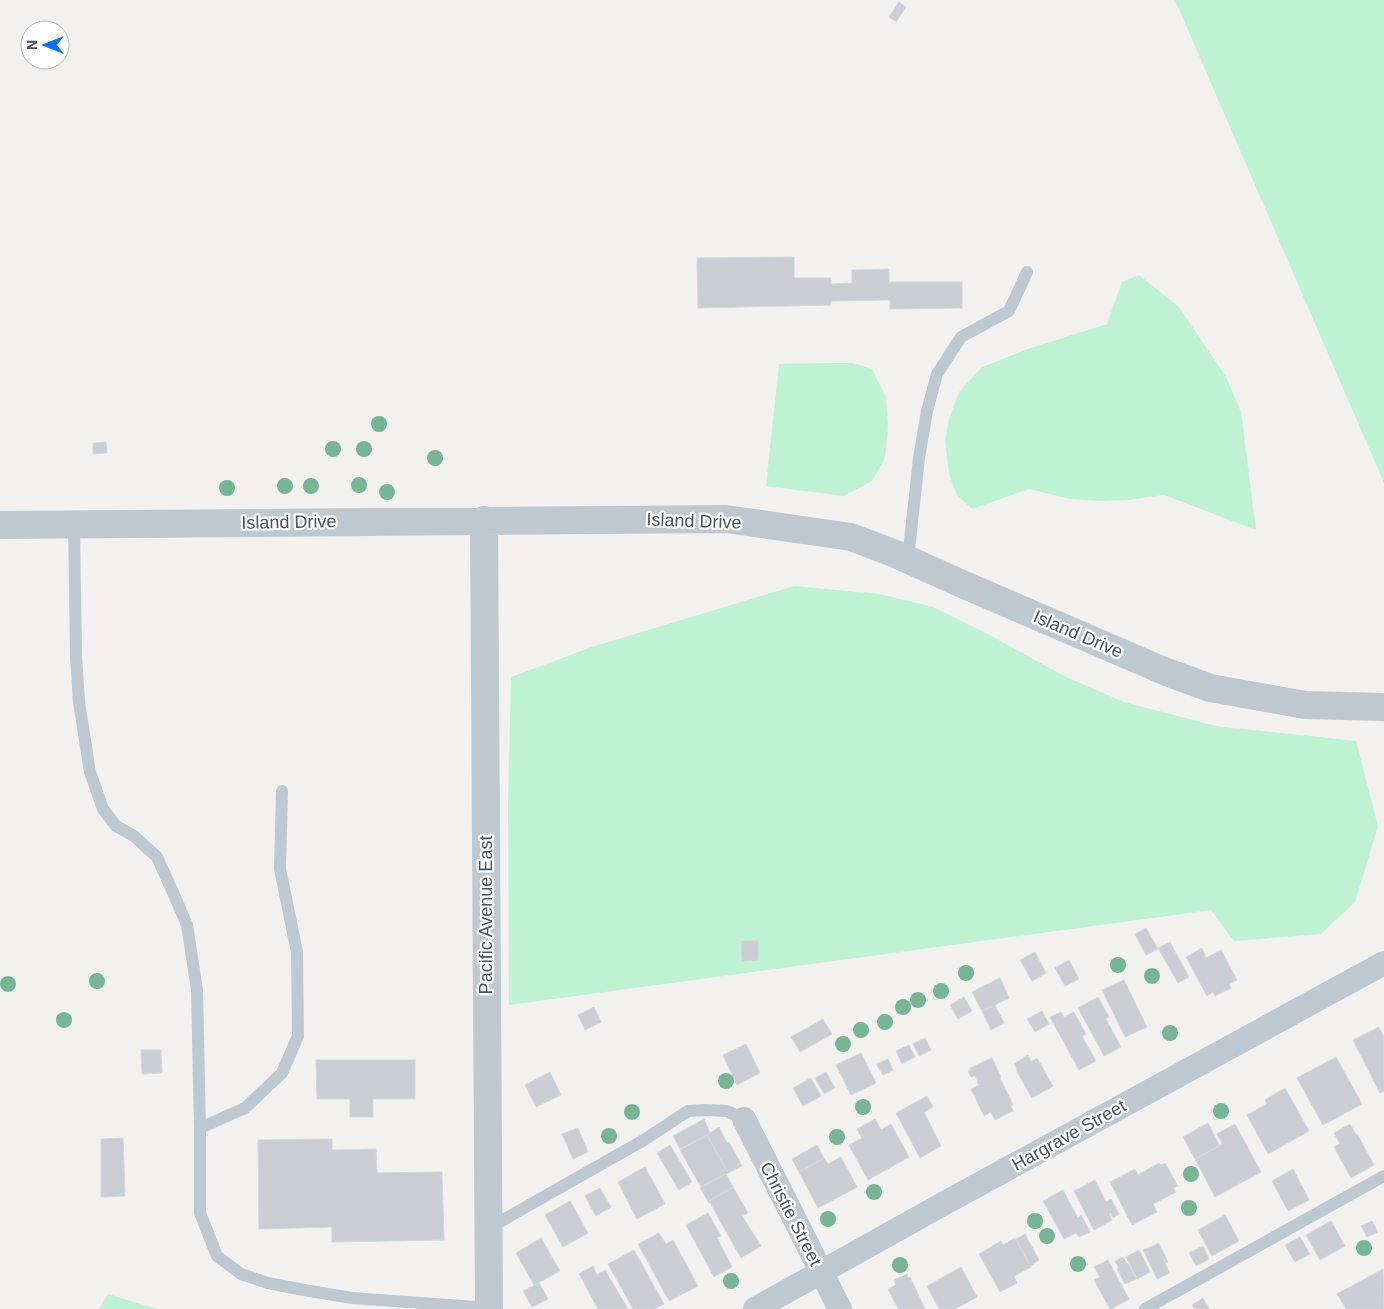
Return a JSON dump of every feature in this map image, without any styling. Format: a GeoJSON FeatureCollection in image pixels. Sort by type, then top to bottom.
{"type":"FeatureCollection","features":[{"type":"Feature","properties":{"kind":"street","name":"Island Drive"},"geometry":{"type":"LineString","coordinates":[[0,525],[726,518],[851,537],[908,559],[1164,671],[1210,688],[1305,705],[1384,707]]}},
{"type":"Feature","properties":{"kind":"street","name":"Pacific Avenue East"},"geometry":{"type":"LineString","coordinates":[[484,520],[489,1309]]}},
{"type":"Feature","properties":{"kind":"street","name":"Hargrave Street"},"geometry":{"type":"LineString","coordinates":[[755,1309],[1384,962]]}},
{"type":"Feature","properties":{"kind":"street","name":"Christie Street"},"geometry":{"type":"LineString","coordinates":[[744,1119],[840,1309]]}},
{"type":"Feature","properties":{"kind":"lane"},"geometry":{"type":"LineString","coordinates":[[908,559],[919,458],[927,411],[937,374],[961,337],[1009,311],[1027,272]]}},
{"type":"Feature","properties":{"kind":"lane"},"geometry":{"type":"LineString","coordinates":[[74,525],[76,656],[79,702],[90,772],[103,809],[116,826],[134,836],[157,857],[186,925],[197,990],[200,1213],[217,1256],[241,1274],[268,1283],[352,1298],[489,1309]]}},
{"type":"Feature","properties":{"kind":"lane"},"geometry":{"type":"LineString","coordinates":[[200,1128],[245,1108],[252,1102],[282,1073],[298,1036],[297,952],[280,869],[282,791]]}},
{"type":"Feature","properties":{"kind":"lane"},"geometry":{"type":"LineString","coordinates":[[489,1228],[644,1140],[688,1111],[727,1111],[744,1119]]}},
{"type":"Feature","properties":{"kind":"lane"},"geometry":{"type":"LineString","coordinates":[[1145,1309],[1384,1176]]}},
{"type":"Feature","properties":{"kind":"green space"},"geometry":{"type":"Polygon","coordinates":[[[1175,0],[1384,0],[1384,483],[1175,0]]]}},
{"type":"Feature","properties":{"kind":"green space"},"geometry":{"type":"Polygon","coordinates":[[[1139,275],[1179,307],[1226,377],[1241,412],[1256,530],[1164,495],[1128,500],[1100,501],[1070,499],[1029,489],[972,509],[957,495],[949,474],[945,442],[949,419],[959,392],[982,367],[1031,348],[1107,324],[1122,282],[1139,275]]]}},
{"type":"Feature","properties":{"kind":"green space"},"geometry":{"type":"Polygon","coordinates":[[[853,363],[872,369],[886,397],[888,427],[885,458],[872,481],[844,496],[766,486],[779,364],[853,363]]]}},
{"type":"Feature","properties":{"kind":"green space"},"geometry":{"type":"Polygon","coordinates":[[[794,586],[880,594],[933,607],[986,633],[1064,676],[1124,702],[1216,726],[1356,741],[1378,826],[1355,902],[1321,934],[1234,941],[1211,910],[509,1005],[508,804],[511,677],[592,647],[794,586]]]}},
{"type":"Feature","properties":{"kind":"green space"},"geometry":{"type":"Polygon","coordinates":[[[108,1294],[157,1309],[99,1309],[108,1294]]]}},
{"type":"Feature","properties":{"kind":"building"},"geometry":{"type":"Polygon","coordinates":[[[899,2],[906,7],[896,22],[889,17],[899,2]]]}},
{"type":"Feature","properties":{"kind":"building"},"geometry":{"type":"Polygon","coordinates":[[[794,257],[794,278],[831,278],[831,284],[852,283],[852,270],[889,269],[889,282],[962,282],[962,308],[890,309],[890,300],[831,301],[831,305],[698,308],[697,258],[794,257]]]}},
{"type":"Feature","properties":{"kind":"building"},"geometry":{"type":"Polygon","coordinates":[[[106,442],[107,453],[93,454],[93,443],[106,442]]]}},
{"type":"Feature","properties":{"kind":"building"},"geometry":{"type":"Polygon","coordinates":[[[1146,928],[1158,949],[1146,955],[1135,934],[1146,928]]]}},
{"type":"Feature","properties":{"kind":"building"},"geometry":{"type":"Polygon","coordinates":[[[758,940],[758,960],[742,961],[741,941],[758,940]]]}},
{"type":"Feature","properties":{"kind":"building"},"geometry":{"type":"Polygon","coordinates":[[[1170,942],[1189,977],[1178,983],[1158,948],[1170,942]]]}},
{"type":"Feature","properties":{"kind":"building"},"geometry":{"type":"Polygon","coordinates":[[[1202,948],[1206,958],[1221,950],[1237,980],[1229,984],[1231,988],[1215,996],[1213,992],[1207,996],[1186,957],[1202,948]]]}},
{"type":"Feature","properties":{"kind":"building"},"geometry":{"type":"Polygon","coordinates":[[[1035,952],[1046,973],[1032,981],[1020,960],[1035,952]]]}},
{"type":"Feature","properties":{"kind":"building"},"geometry":{"type":"Polygon","coordinates":[[[1069,960],[1079,979],[1065,986],[1055,968],[1069,960]]]}},
{"type":"Feature","properties":{"kind":"building"},"geometry":{"type":"Polygon","coordinates":[[[1000,978],[1009,998],[982,1011],[972,992],[1000,978]]]}},
{"type":"Feature","properties":{"kind":"building"},"geometry":{"type":"Polygon","coordinates":[[[1124,980],[1147,1027],[1125,1037],[1102,990],[1124,980]]]}},
{"type":"Feature","properties":{"kind":"building"},"geometry":{"type":"Polygon","coordinates":[[[964,997],[972,1011],[958,1019],[950,1005],[964,997]]]}},
{"type":"Feature","properties":{"kind":"building"},"geometry":{"type":"Polygon","coordinates":[[[1098,997],[1109,1017],[1106,1019],[1121,1047],[1104,1056],[1078,1008],[1098,997]]]}},
{"type":"Feature","properties":{"kind":"building"},"geometry":{"type":"Polygon","coordinates":[[[995,1005],[1004,1023],[991,1030],[982,1011],[995,1005]]]}},
{"type":"Feature","properties":{"kind":"building"},"geometry":{"type":"Polygon","coordinates":[[[594,1007],[601,1022],[585,1030],[578,1015],[594,1007]]]}},
{"type":"Feature","properties":{"kind":"building"},"geometry":{"type":"Polygon","coordinates":[[[1042,1011],[1049,1024],[1035,1032],[1027,1019],[1042,1011]]]}},
{"type":"Feature","properties":{"kind":"building"},"geometry":{"type":"Polygon","coordinates":[[[1061,1012],[1064,1017],[1074,1012],[1086,1034],[1082,1036],[1096,1061],[1079,1070],[1050,1017],[1061,1012]]]}},
{"type":"Feature","properties":{"kind":"building"},"geometry":{"type":"Polygon","coordinates":[[[823,1019],[832,1034],[800,1052],[791,1037],[823,1019]]]}},
{"type":"Feature","properties":{"kind":"building"},"geometry":{"type":"Polygon","coordinates":[[[1379,1027],[1384,1037],[1384,1091],[1380,1093],[1353,1040],[1379,1027]]]}},
{"type":"Feature","properties":{"kind":"building"},"geometry":{"type":"Polygon","coordinates":[[[925,1038],[931,1050],[919,1056],[913,1044],[925,1038]]]}},
{"type":"Feature","properties":{"kind":"building"},"geometry":{"type":"Polygon","coordinates":[[[746,1044],[760,1073],[737,1085],[723,1055],[746,1044]]]}},
{"type":"Feature","properties":{"kind":"building"},"geometry":{"type":"Polygon","coordinates":[[[909,1045],[915,1057],[902,1064],[896,1051],[909,1045]]]}},
{"type":"Feature","properties":{"kind":"building"},"geometry":{"type":"Polygon","coordinates":[[[141,1050],[161,1050],[162,1073],[142,1074],[141,1050]]]}},
{"type":"Feature","properties":{"kind":"building"},"geometry":{"type":"Polygon","coordinates":[[[861,1053],[876,1083],[851,1095],[836,1065],[861,1053]]]}},
{"type":"Feature","properties":{"kind":"building"},"geometry":{"type":"Polygon","coordinates":[[[1028,1055],[1031,1062],[1037,1058],[1053,1086],[1032,1098],[1014,1064],[1028,1055]]]}},
{"type":"Feature","properties":{"kind":"building"},"geometry":{"type":"Polygon","coordinates":[[[1336,1057],[1362,1104],[1323,1125],[1297,1078],[1336,1057]]]}},
{"type":"Feature","properties":{"kind":"building"},"geometry":{"type":"Polygon","coordinates":[[[992,1058],[1013,1105],[1011,1106],[1013,1111],[995,1120],[991,1112],[984,1116],[971,1089],[979,1085],[975,1076],[971,1077],[968,1071],[971,1070],[970,1068],[992,1058]]]}},
{"type":"Feature","properties":{"kind":"building"},"geometry":{"type":"Polygon","coordinates":[[[888,1059],[893,1070],[883,1075],[876,1064],[888,1059]]]}},
{"type":"Feature","properties":{"kind":"building"},"geometry":{"type":"Polygon","coordinates":[[[316,1060],[415,1060],[415,1099],[373,1099],[373,1117],[350,1117],[350,1099],[317,1099],[316,1060]]]}},
{"type":"Feature","properties":{"kind":"building"},"geometry":{"type":"Polygon","coordinates":[[[550,1072],[561,1095],[536,1107],[525,1085],[550,1072]]]}},
{"type":"Feature","properties":{"kind":"building"},"geometry":{"type":"Polygon","coordinates":[[[826,1072],[835,1088],[824,1094],[815,1078],[826,1072]]]}},
{"type":"Feature","properties":{"kind":"building"},"geometry":{"type":"Polygon","coordinates":[[[811,1078],[821,1096],[803,1106],[793,1088],[811,1078]]]}},
{"type":"Feature","properties":{"kind":"building"},"geometry":{"type":"Polygon","coordinates":[[[1285,1088],[1309,1131],[1268,1154],[1247,1115],[1267,1104],[1265,1100],[1285,1088]]]}},
{"type":"Feature","properties":{"kind":"building"},"geometry":{"type":"Polygon","coordinates":[[[927,1096],[933,1107],[924,1112],[941,1146],[920,1158],[896,1113],[927,1096]]]}},
{"type":"Feature","properties":{"kind":"building"},"geometry":{"type":"Polygon","coordinates":[[[704,1119],[710,1133],[680,1149],[673,1136],[704,1119]]]}},
{"type":"Feature","properties":{"kind":"building"},"geometry":{"type":"Polygon","coordinates":[[[875,1119],[881,1130],[891,1124],[909,1157],[868,1180],[849,1145],[862,1138],[857,1129],[875,1119]]]}},
{"type":"Feature","properties":{"kind":"building"},"geometry":{"type":"Polygon","coordinates":[[[1208,1123],[1220,1146],[1195,1159],[1183,1137],[1208,1123]]]}},
{"type":"Feature","properties":{"kind":"building"},"geometry":{"type":"Polygon","coordinates":[[[1235,1124],[1261,1172],[1215,1197],[1195,1159],[1222,1144],[1217,1134],[1235,1124]]]}},
{"type":"Feature","properties":{"kind":"building"},"geometry":{"type":"Polygon","coordinates":[[[1350,1124],[1374,1165],[1351,1178],[1334,1147],[1340,1144],[1334,1133],[1350,1124]]]}},
{"type":"Feature","properties":{"kind":"building"},"geometry":{"type":"Polygon","coordinates":[[[719,1127],[742,1166],[728,1173],[707,1135],[719,1127]]]}},
{"type":"Feature","properties":{"kind":"building"},"geometry":{"type":"Polygon","coordinates":[[[578,1128],[588,1152],[573,1159],[562,1134],[578,1128]]]}},
{"type":"Feature","properties":{"kind":"building"},"geometry":{"type":"Polygon","coordinates":[[[707,1135],[728,1173],[701,1187],[680,1150],[707,1135]]]}},
{"type":"Feature","properties":{"kind":"building"},"geometry":{"type":"Polygon","coordinates":[[[123,1138],[125,1196],[101,1197],[101,1139],[123,1138]]]}},
{"type":"Feature","properties":{"kind":"building"},"geometry":{"type":"Polygon","coordinates":[[[332,1139],[332,1150],[376,1149],[377,1173],[442,1172],[444,1240],[332,1242],[332,1227],[259,1229],[258,1140],[332,1139]]]}},
{"type":"Feature","properties":{"kind":"building"},"geometry":{"type":"Polygon","coordinates":[[[670,1145],[692,1182],[679,1190],[657,1153],[670,1145]]]}},
{"type":"Feature","properties":{"kind":"building"},"geometry":{"type":"Polygon","coordinates":[[[817,1145],[824,1158],[799,1172],[792,1159],[817,1145]]]}},
{"type":"Feature","properties":{"kind":"building"},"geometry":{"type":"Polygon","coordinates":[[[841,1157],[857,1187],[818,1208],[799,1172],[824,1158],[828,1164],[841,1157]]]}},
{"type":"Feature","properties":{"kind":"building"},"geometry":{"type":"Polygon","coordinates":[[[1159,1163],[1161,1165],[1165,1163],[1178,1186],[1173,1188],[1176,1192],[1153,1204],[1157,1212],[1132,1225],[1110,1182],[1135,1169],[1138,1175],[1159,1163]]]}},
{"type":"Feature","properties":{"kind":"building"},"geometry":{"type":"Polygon","coordinates":[[[645,1167],[665,1204],[637,1219],[618,1182],[645,1167]]]}},
{"type":"Feature","properties":{"kind":"building"},"geometry":{"type":"Polygon","coordinates":[[[1293,1169],[1309,1200],[1288,1211],[1272,1181],[1293,1169]]]}},
{"type":"Feature","properties":{"kind":"building"},"geometry":{"type":"Polygon","coordinates":[[[726,1174],[733,1187],[709,1201],[709,1203],[700,1188],[726,1174]]]}},
{"type":"Feature","properties":{"kind":"building"},"geometry":{"type":"Polygon","coordinates":[[[1095,1180],[1106,1202],[1111,1199],[1119,1214],[1113,1218],[1111,1213],[1109,1214],[1112,1220],[1094,1230],[1074,1191],[1095,1180]]]}},
{"type":"Feature","properties":{"kind":"building"},"geometry":{"type":"Polygon","coordinates":[[[733,1187],[748,1213],[742,1216],[761,1246],[741,1258],[709,1201],[733,1187]]]}},
{"type":"Feature","properties":{"kind":"building"},"geometry":{"type":"Polygon","coordinates":[[[600,1188],[611,1207],[596,1216],[585,1196],[600,1188]]]}},
{"type":"Feature","properties":{"kind":"building"},"geometry":{"type":"Polygon","coordinates":[[[1063,1190],[1078,1218],[1081,1215],[1090,1232],[1079,1237],[1076,1233],[1064,1239],[1043,1201],[1063,1190]]]}},
{"type":"Feature","properties":{"kind":"building"},"geometry":{"type":"Polygon","coordinates":[[[570,1201],[588,1233],[563,1247],[545,1215],[570,1201]]]}},
{"type":"Feature","properties":{"kind":"building"},"geometry":{"type":"Polygon","coordinates":[[[708,1213],[721,1236],[717,1238],[732,1267],[714,1277],[686,1225],[708,1213]]]}},
{"type":"Feature","properties":{"kind":"building"},"geometry":{"type":"Polygon","coordinates":[[[1225,1215],[1239,1241],[1212,1256],[1198,1230],[1225,1215]]]}},
{"type":"Feature","properties":{"kind":"building"},"geometry":{"type":"Polygon","coordinates":[[[1331,1221],[1345,1246],[1320,1260],[1306,1235],[1331,1221]]]}},
{"type":"Feature","properties":{"kind":"building"},"geometry":{"type":"Polygon","coordinates":[[[1372,1221],[1378,1232],[1367,1237],[1361,1226],[1372,1221]]]}},
{"type":"Feature","properties":{"kind":"building"},"geometry":{"type":"Polygon","coordinates":[[[659,1233],[666,1244],[673,1240],[698,1286],[669,1301],[638,1244],[659,1233]]]}},
{"type":"Feature","properties":{"kind":"building"},"geometry":{"type":"Polygon","coordinates":[[[1025,1234],[1039,1260],[1030,1266],[1016,1239],[1025,1234]]]}},
{"type":"Feature","properties":{"kind":"building"},"geometry":{"type":"Polygon","coordinates":[[[1300,1237],[1310,1254],[1295,1262],[1285,1245],[1300,1237]]]}},
{"type":"Feature","properties":{"kind":"building"},"geometry":{"type":"Polygon","coordinates":[[[541,1238],[560,1271],[534,1285],[516,1253],[541,1238]]]}},
{"type":"Feature","properties":{"kind":"building"},"geometry":{"type":"Polygon","coordinates":[[[1015,1238],[1031,1267],[1014,1276],[1017,1283],[1000,1292],[979,1254],[1001,1241],[1003,1245],[1015,1238]]]}},
{"type":"Feature","properties":{"kind":"building"},"geometry":{"type":"Polygon","coordinates":[[[1159,1243],[1168,1262],[1165,1263],[1170,1273],[1157,1279],[1143,1250],[1159,1243]]]}},
{"type":"Feature","properties":{"kind":"building"},"geometry":{"type":"Polygon","coordinates":[[[1203,1246],[1209,1259],[1196,1266],[1189,1253],[1203,1246]]]}},
{"type":"Feature","properties":{"kind":"building"},"geometry":{"type":"Polygon","coordinates":[[[634,1250],[664,1304],[655,1309],[633,1309],[608,1264],[634,1250]]]}},
{"type":"Feature","properties":{"kind":"building"},"geometry":{"type":"Polygon","coordinates":[[[1139,1250],[1150,1272],[1137,1279],[1126,1257],[1139,1250]]]}},
{"type":"Feature","properties":{"kind":"building"},"geometry":{"type":"Polygon","coordinates":[[[1123,1257],[1136,1279],[1125,1284],[1115,1261],[1123,1257]]]}},
{"type":"Feature","properties":{"kind":"building"},"geometry":{"type":"Polygon","coordinates":[[[1108,1260],[1129,1299],[1112,1309],[1110,1309],[1094,1280],[1100,1277],[1094,1267],[1108,1260]]]}},
{"type":"Feature","properties":{"kind":"building"},"geometry":{"type":"Polygon","coordinates":[[[593,1266],[597,1275],[605,1270],[628,1309],[598,1309],[579,1274],[593,1266]]]}},
{"type":"Feature","properties":{"kind":"building"},"geometry":{"type":"Polygon","coordinates":[[[961,1267],[977,1297],[955,1309],[939,1309],[927,1286],[961,1267]]]}},
{"type":"Feature","properties":{"kind":"building"},"geometry":{"type":"Polygon","coordinates":[[[1383,1269],[1384,1309],[1346,1309],[1337,1294],[1383,1269]]]}},
{"type":"Feature","properties":{"kind":"building"},"geometry":{"type":"Polygon","coordinates":[[[907,1274],[925,1309],[898,1309],[888,1289],[896,1285],[894,1280],[907,1274]]]}},
{"type":"Feature","properties":{"kind":"building"},"geometry":{"type":"Polygon","coordinates":[[[539,1283],[548,1299],[532,1307],[523,1291],[539,1283]]]}},
{"type":"Feature","properties":{"kind":"building"},"geometry":{"type":"Polygon","coordinates":[[[1203,1298],[1209,1309],[1194,1309],[1192,1305],[1203,1298]]]}}]}
